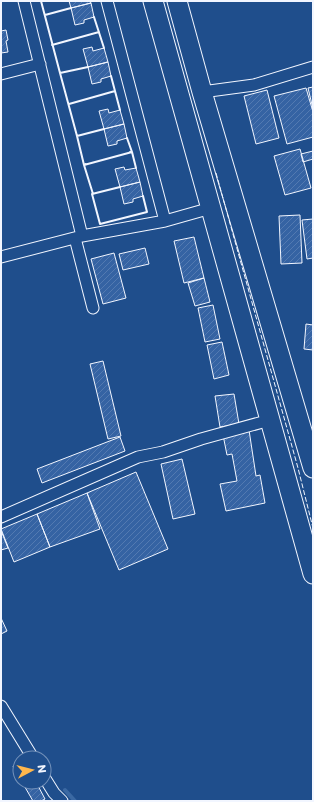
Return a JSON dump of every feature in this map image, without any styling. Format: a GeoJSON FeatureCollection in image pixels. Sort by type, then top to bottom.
{"type":"FeatureCollection","features":[{"type":"Feature","properties":{"kind":"highway"},"geometry":{"type":"LineString","coordinates":[[153,1],[270,420],[309,544],[313,574]]}},
{"type":"Feature","properties":{"kind":"highway"},"geometry":{"type":"LineString","coordinates":[[177,1],[202,92],[313,468]]}},
{"type":"Feature","properties":{"kind":"street"},"geometry":{"type":"LineString","coordinates":[[24,1],[40,64],[93,308]]}},
{"type":"Feature","properties":{"kind":"street"},"geometry":{"type":"LineString","coordinates":[[107,1],[165,221]]}},
{"type":"Feature","properties":{"kind":"street"},"geometry":{"type":"LineString","coordinates":[[1,74],[40,64]]}},
{"type":"Feature","properties":{"kind":"street"},"geometry":{"type":"LineString","coordinates":[[202,92],[254,85],[313,67]]}},
{"type":"Feature","properties":{"kind":"street"},"geometry":{"type":"LineString","coordinates":[[1,256],[78,237],[165,221],[211,208]]}},
{"type":"Feature","properties":{"kind":"street"},"geometry":{"type":"LineString","coordinates":[[1,517],[138,457],[163,452],[201,439],[270,420]]}},
{"type":"Feature","properties":{"kind":"street"},"geometry":{"type":"LineString","coordinates":[[1,706],[28,750]]}},
{"type":"Feature","properties":{"kind":"street"},"geometry":{"type":"LineString","coordinates":[[52,790],[62,801]]}},
{"type":"Feature","properties":{"kind":"building"},"geometry":{"type":"Polygon","coordinates":[[[69,1],[90,1],[91,3],[71,8],[69,1]]]}},
{"type":"Feature","properties":{"kind":"building"},"geometry":{"type":"Polygon","coordinates":[[[91,3],[94,17],[84,20],[84,23],[75,25],[71,8],[91,3]]]}},
{"type":"Feature","properties":{"kind":"building"},"geometry":{"type":"Polygon","coordinates":[[[6,30],[8,52],[1,53],[1,31],[6,30]]]}},
{"type":"Feature","properties":{"kind":"building"},"geometry":{"type":"Polygon","coordinates":[[[92,47],[93,51],[104,48],[108,62],[88,67],[83,49],[92,47]]]}},
{"type":"Feature","properties":{"kind":"building"},"geometry":{"type":"Polygon","coordinates":[[[108,62],[111,76],[101,79],[101,82],[92,84],[88,67],[108,62]]]}},
{"type":"Feature","properties":{"kind":"building"},"geometry":{"type":"Polygon","coordinates":[[[313,87],[313,109],[308,88],[313,87]]]}},
{"type":"Feature","properties":{"kind":"building"},"geometry":{"type":"Polygon","coordinates":[[[306,88],[313,112],[313,137],[287,144],[274,96],[306,88]]]}},
{"type":"Feature","properties":{"kind":"building"},"geometry":{"type":"Polygon","coordinates":[[[267,90],[279,138],[256,144],[244,96],[267,90]]]}},
{"type":"Feature","properties":{"kind":"building"},"geometry":{"type":"Polygon","coordinates":[[[108,109],[109,113],[120,110],[124,124],[104,129],[99,111],[108,109]]]}},
{"type":"Feature","properties":{"kind":"building"},"geometry":{"type":"Polygon","coordinates":[[[124,124],[127,138],[117,141],[117,144],[108,146],[104,129],[124,124]]]}},
{"type":"Feature","properties":{"kind":"building"},"geometry":{"type":"Polygon","coordinates":[[[300,149],[311,188],[285,195],[274,156],[300,149]]]}},
{"type":"Feature","properties":{"kind":"building"},"geometry":{"type":"Polygon","coordinates":[[[313,151],[313,159],[303,162],[301,154],[313,151]]]}},
{"type":"Feature","properties":{"kind":"building"},"geometry":{"type":"Polygon","coordinates":[[[124,167],[125,170],[136,168],[140,182],[120,187],[115,169],[124,167]]]}},
{"type":"Feature","properties":{"kind":"building"},"geometry":{"type":"Polygon","coordinates":[[[140,182],[143,196],[133,199],[133,202],[124,204],[120,187],[140,182]]]}},
{"type":"Feature","properties":{"kind":"building"},"geometry":{"type":"Polygon","coordinates":[[[300,215],[302,263],[281,264],[279,216],[300,215]]]}},
{"type":"Feature","properties":{"kind":"building"},"geometry":{"type":"Polygon","coordinates":[[[313,219],[313,258],[307,259],[302,220],[313,219]]]}},
{"type":"Feature","properties":{"kind":"building"},"geometry":{"type":"Polygon","coordinates":[[[194,237],[204,278],[184,283],[174,241],[194,237]]]}},
{"type":"Feature","properties":{"kind":"building"},"geometry":{"type":"Polygon","coordinates":[[[145,248],[149,264],[123,270],[119,254],[145,248]]]}},
{"type":"Feature","properties":{"kind":"building"},"geometry":{"type":"Polygon","coordinates":[[[114,253],[126,298],[103,304],[91,259],[114,253]]]}},
{"type":"Feature","properties":{"kind":"building"},"geometry":{"type":"Polygon","coordinates":[[[204,278],[210,302],[195,306],[188,283],[204,278]]]}},
{"type":"Feature","properties":{"kind":"building"},"geometry":{"type":"Polygon","coordinates":[[[213,305],[220,339],[205,342],[198,308],[213,305]]]}},
{"type":"Feature","properties":{"kind":"building"},"geometry":{"type":"Polygon","coordinates":[[[306,324],[313,325],[313,350],[304,349],[306,324]]]}},
{"type":"Feature","properties":{"kind":"building"},"geometry":{"type":"Polygon","coordinates":[[[222,342],[229,375],[214,379],[207,345],[222,342]]]}},
{"type":"Feature","properties":{"kind":"building"},"geometry":{"type":"Polygon","coordinates":[[[103,361],[121,436],[108,439],[90,364],[103,361]]]}},
{"type":"Feature","properties":{"kind":"building"},"geometry":{"type":"Polygon","coordinates":[[[234,394],[239,424],[220,427],[215,396],[234,394]]]}},
{"type":"Feature","properties":{"kind":"building"},"geometry":{"type":"Polygon","coordinates":[[[249,430],[256,476],[260,475],[265,503],[226,511],[220,484],[237,481],[232,454],[227,455],[223,435],[249,430]]]}},
{"type":"Feature","properties":{"kind":"building"},"geometry":{"type":"Polygon","coordinates":[[[120,437],[125,451],[42,483],[37,469],[120,437]]]}},
{"type":"Feature","properties":{"kind":"building"},"geometry":{"type":"Polygon","coordinates":[[[182,459],[195,514],[173,519],[161,464],[182,459]]]}},
{"type":"Feature","properties":{"kind":"building"},"geometry":{"type":"Polygon","coordinates":[[[136,472],[168,549],[119,570],[87,493],[136,472]]]}},
{"type":"Feature","properties":{"kind":"building"},"geometry":{"type":"Polygon","coordinates":[[[87,493],[100,529],[50,547],[37,514],[87,493]]]}},
{"type":"Feature","properties":{"kind":"building"},"geometry":{"type":"Polygon","coordinates":[[[37,514],[50,547],[14,562],[1,529],[37,514]]]}},
{"type":"Feature","properties":{"kind":"building"},"geometry":{"type":"Polygon","coordinates":[[[1,533],[8,548],[1,550],[1,533]]]}},
{"type":"Feature","properties":{"kind":"building"},"geometry":{"type":"Polygon","coordinates":[[[1,618],[7,631],[1,634],[1,618]]]}},
{"type":"Feature","properties":{"kind":"building"},"geometry":{"type":"Polygon","coordinates":[[[27,790],[40,790],[45,799],[41,801],[33,801],[27,790]]]}},
{"type":"Feature","properties":{"kind":"waterway"},"geometry":{"type":"LineString","coordinates":[[65,790],[75,801]]}},
{"type":"Feature","properties":{"kind":"fence"},"geometry":{"type":"LineString","coordinates":[[216,173],[298,468],[313,528]]}},
{"type":"Feature","properties":{"kind":"wall"},"geometry":{"type":"LineString","coordinates":[[41,1],[60,73]]}},
{"type":"Feature","properties":{"kind":"wall"},"geometry":{"type":"LineString","coordinates":[[45,15],[71,8]]}},
{"type":"Feature","properties":{"kind":"wall"},"geometry":{"type":"LineString","coordinates":[[94,17],[104,48]]}},
{"type":"Feature","properties":{"kind":"wall"},"geometry":{"type":"LineString","coordinates":[[52,45],[99,32]]}},
{"type":"Feature","properties":{"kind":"wall"},"geometry":{"type":"LineString","coordinates":[[77,136],[60,73],[88,67]]}},
{"type":"Feature","properties":{"kind":"wall"},"geometry":{"type":"LineString","coordinates":[[111,76],[120,110]]}},
{"type":"Feature","properties":{"kind":"wall"},"geometry":{"type":"LineString","coordinates":[[69,104],[115,91]]}},
{"type":"Feature","properties":{"kind":"wall"},"geometry":{"type":"LineString","coordinates":[[86,164],[84,165],[77,136],[104,129]]}},
{"type":"Feature","properties":{"kind":"wall"},"geometry":{"type":"LineString","coordinates":[[127,138],[132,152],[130,152]]}},
{"type":"Feature","properties":{"kind":"wall"},"geometry":{"type":"LineString","coordinates":[[93,194],[84,165],[132,152],[136,168]]}},
{"type":"Feature","properties":{"kind":"wall"},"geometry":{"type":"LineString","coordinates":[[120,187],[92,194],[100,224],[147,212],[143,196]]}}]}
